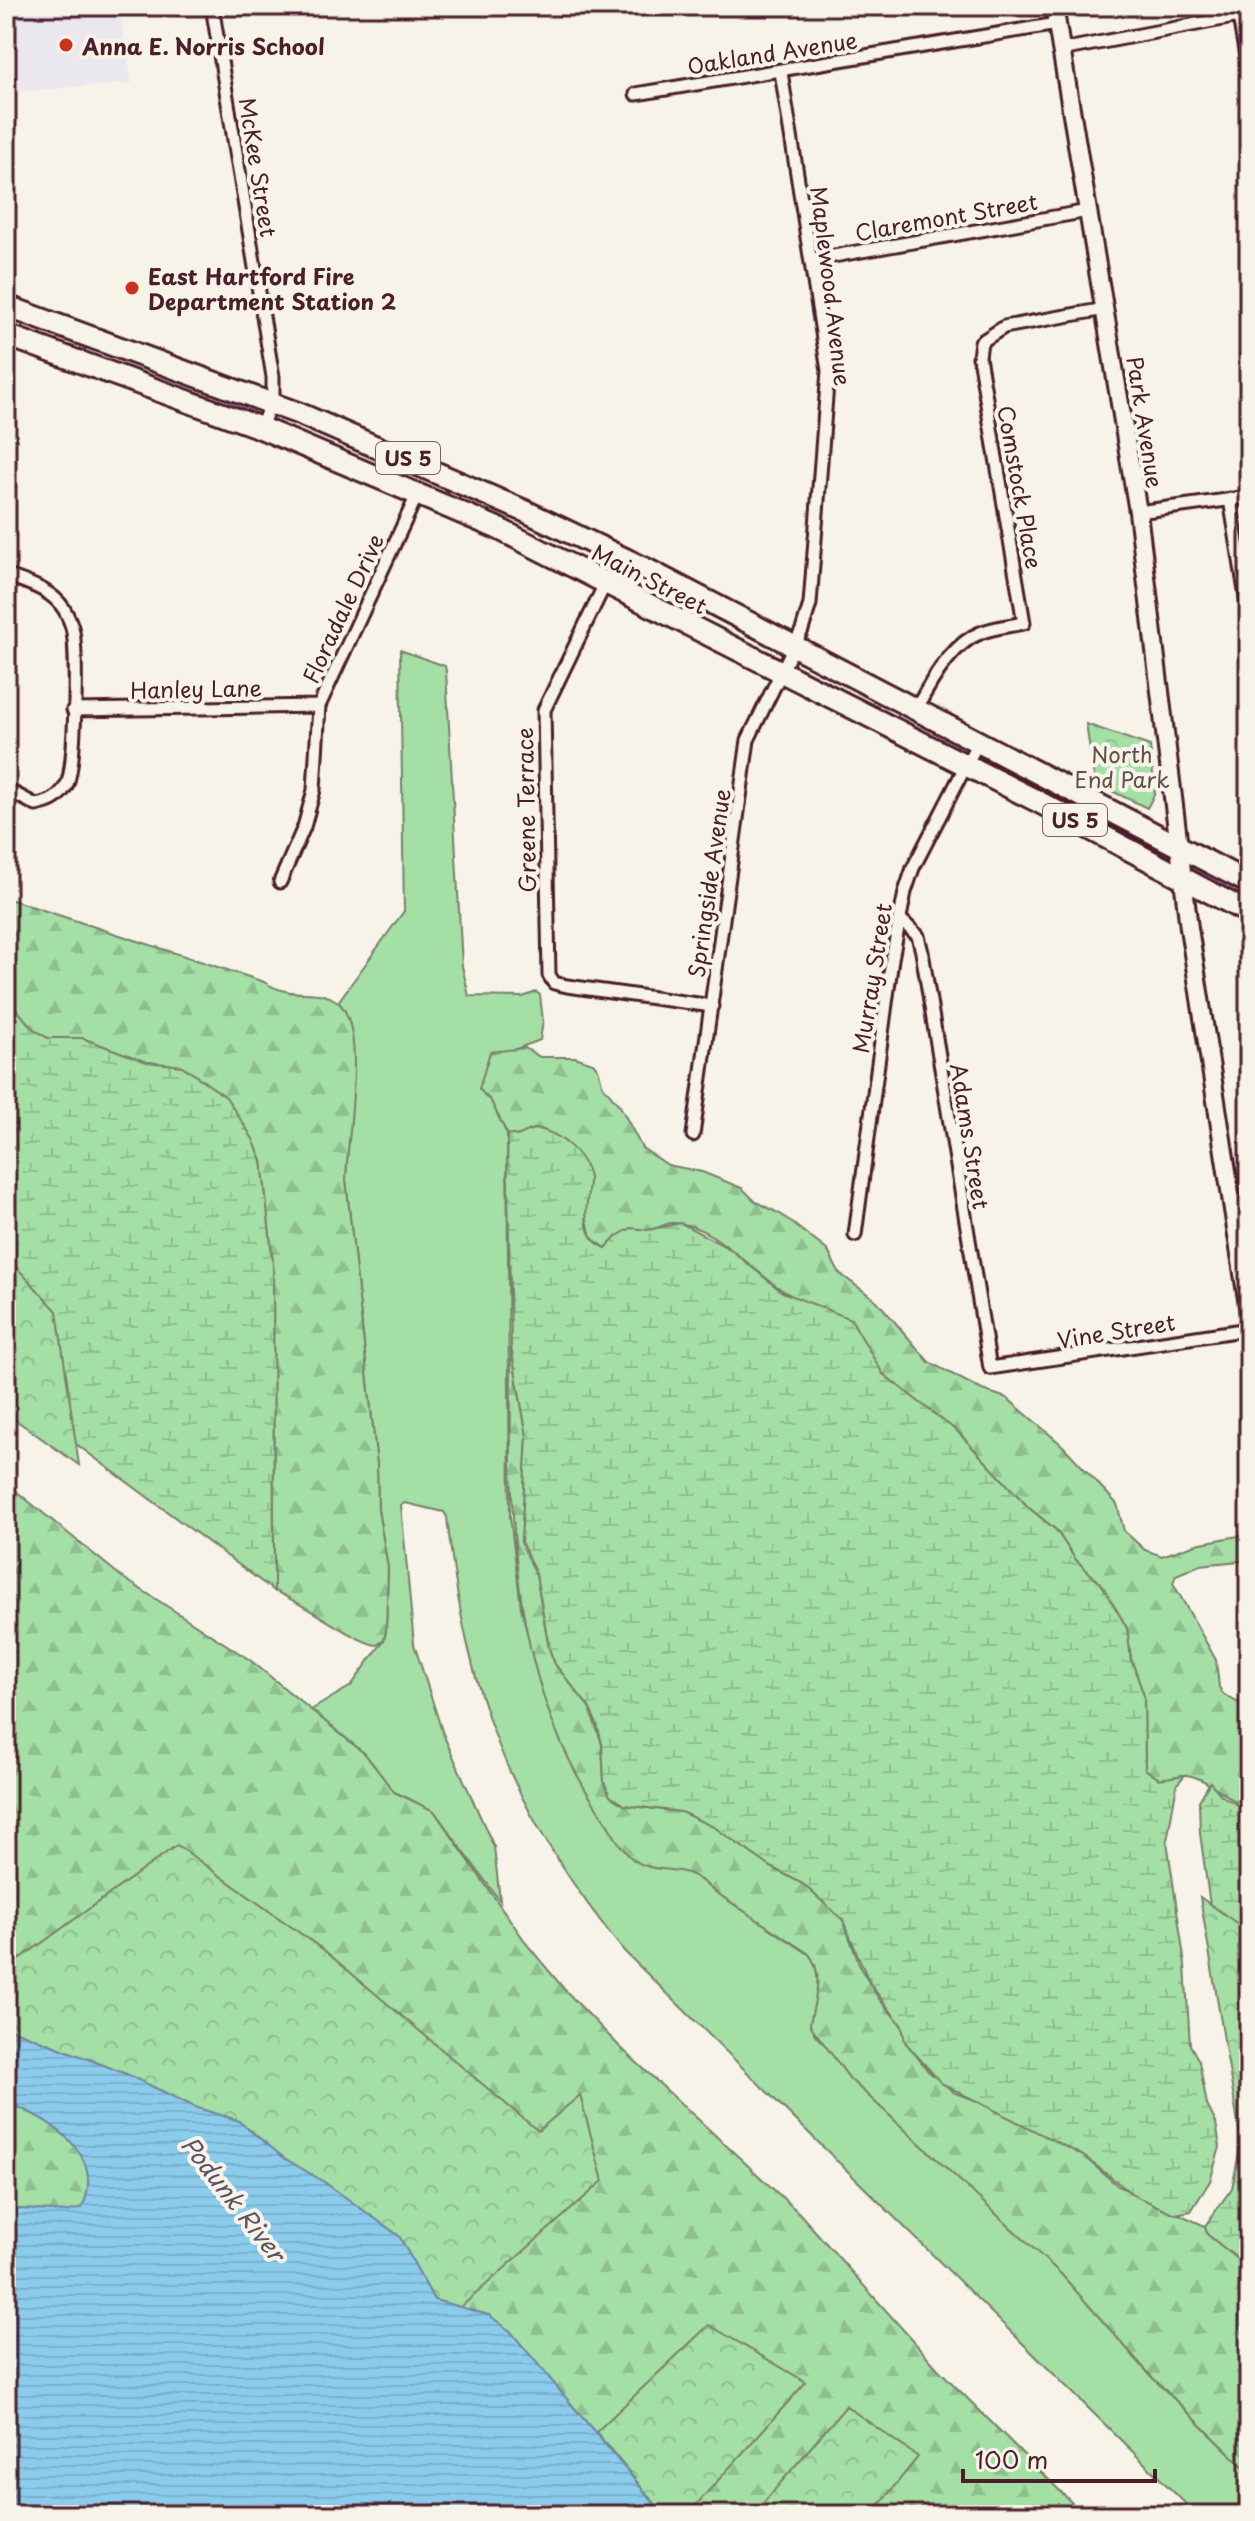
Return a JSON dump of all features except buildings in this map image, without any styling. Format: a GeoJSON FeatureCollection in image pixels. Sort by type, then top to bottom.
{"type":"FeatureCollection","features":[{"type":"Feature","properties":{"kind":"highway","name":"Main Street"},"geometry":{"type":"LineString","coordinates":[[6,306],[271,403],[464,483],[619,555],[1249,883]]}},
{"type":"Feature","properties":{"kind":"highway","name":"Main Street"},"geometry":{"type":"LineString","coordinates":[[6,335],[261,428],[418,493],[606,582],[1249,913]]}},
{"type":"Feature","properties":{"kind":"highway"},"geometry":{"type":"LineString","coordinates":[[119,376],[128,351]]}},
{"type":"Feature","properties":{"kind":"street","name":"McKee Street"},"geometry":{"type":"LineString","coordinates":[[212,6],[273,377],[271,403],[261,428]]}},
{"type":"Feature","properties":{"kind":"street","name":"Park Avenue"},"geometry":{"type":"LineString","coordinates":[[1054,6],[1138,512],[1183,877],[1249,1312]]}},
{"type":"Feature","properties":{"kind":"street"},"geometry":{"type":"LineString","coordinates":[[1061,50],[1239,16],[1249,75]]}},
{"type":"Feature","properties":{"kind":"street","name":"Oakland Avenue"},"geometry":{"type":"LineString","coordinates":[[636,94],[1057,24]]}},
{"type":"Feature","properties":{"kind":"street","name":"Maplewood Avenue"},"geometry":{"type":"LineString","coordinates":[[781,72],[828,388],[810,604],[794,646]]}},
{"type":"Feature","properties":{"kind":"street","name":"Claremont Street"},"geometry":{"type":"LineString","coordinates":[[811,260],[1088,211]]}},
{"type":"Feature","properties":{"kind":"street","name":"Comstock Place"},"geometry":{"type":"LineString","coordinates":[[916,710],[935,678],[969,639],[988,630],[1024,623],[979,357],[981,342],[1004,327],[1105,309]]}},
{"type":"Feature","properties":{"kind":"street","name":"Floradale Drive"},"geometry":{"type":"LineString","coordinates":[[280,882],[304,827],[314,790],[319,706],[418,493]]}},
{"type":"Feature","properties":{"kind":"street"},"geometry":{"type":"LineString","coordinates":[[1138,512],[1249,497]]}},
{"type":"Feature","properties":{"kind":"street"},"geometry":{"type":"LineString","coordinates":[[1230,499],[1249,616]]}},
{"type":"Feature","properties":{"kind":"street","name":"Greene Terrace"},"geometry":{"type":"LineString","coordinates":[[619,555],[544,710],[548,962],[554,983],[712,1006]]}},
{"type":"Feature","properties":{"kind":"street"},"geometry":{"type":"LineString","coordinates":[[6,575],[47,591],[64,609],[73,632],[72,766],[67,784],[54,801],[36,805],[6,789]]}},
{"type":"Feature","properties":{"kind":"street","name":"Springside Avenue"},"geometry":{"type":"LineString","coordinates":[[693,1135],[748,740],[794,646]]}},
{"type":"Feature","properties":{"kind":"street","name":"Hanley Lane"},"geometry":{"type":"LineString","coordinates":[[73,710],[319,706]]}},
{"type":"Feature","properties":{"kind":"street","name":"Murray Street"},"geometry":{"type":"LineString","coordinates":[[855,1235],[899,918],[913,868],[978,742]]}},
{"type":"Feature","properties":{"kind":"street","name":"Adams Street"},"geometry":{"type":"LineString","coordinates":[[899,918],[918,936],[922,952],[990,1368]]}},
{"type":"Feature","properties":{"kind":"street","name":"Vine Street"},"geometry":{"type":"LineString","coordinates":[[990,1368],[1249,1329]]}},
{"type":"Feature","properties":{"kind":"shaded area","name":"Anna E. Norris School"},"geometry":{"type":"Polygon","coordinates":[[[6,6],[119,6],[132,83],[6,92],[6,6]]]}},
{"type":"Feature","properties":{"kind":"green space"},"geometry":{"type":"Polygon","coordinates":[[[400,650],[445,666],[446,671],[462,966],[469,996],[523,997],[536,992],[540,995],[543,1021],[540,1040],[508,1052],[484,1096],[491,1101],[507,1134],[510,1516],[521,1607],[536,1669],[649,1866],[691,1872],[711,1889],[809,1954],[818,1982],[814,2033],[1062,2274],[1151,2376],[1249,2472],[1249,2515],[1197,2515],[624,1951],[551,1849],[523,1799],[500,1748],[481,1696],[467,1640],[444,1512],[405,1503],[401,1505],[414,1644],[443,1734],[494,1847],[500,1901],[434,1811],[394,1792],[365,1754],[311,1710],[351,1686],[384,1640],[386,1631],[388,1568],[378,1510],[377,1465],[346,1180],[353,1058],[347,1015],[338,1002],[404,911],[400,650]]]}},
{"type":"Feature","properties":{"kind":"green space","name":"North End Park"},"geometry":{"type":"Polygon","coordinates":[[[1086,724],[1150,746],[1155,793],[1147,808],[1095,783],[1086,724]]]}},
{"type":"Feature","properties":{"kind":"green space"},"geometry":{"type":"Polygon","coordinates":[[[6,898],[284,991],[328,996],[346,1012],[354,1056],[354,1084],[346,1180],[377,1465],[378,1510],[388,1568],[386,1631],[384,1640],[377,1645],[356,1638],[274,1591],[273,1264],[262,1161],[196,1076],[182,1066],[147,1062],[82,1038],[48,1038],[33,1029],[6,997],[6,898]]]}},
{"type":"Feature","properties":{"kind":"green space"},"geometry":{"type":"Polygon","coordinates":[[[6,997],[33,1029],[48,1038],[82,1038],[147,1062],[182,1066],[226,1097],[253,1139],[262,1161],[273,1264],[274,1591],[6,1392],[6,997]]]}},
{"type":"Feature","properties":{"kind":"green space"},"geometry":{"type":"Polygon","coordinates":[[[525,1048],[540,1057],[575,1057],[593,1063],[603,1086],[620,1106],[642,1148],[668,1165],[702,1172],[742,1188],[755,1201],[782,1215],[828,1251],[839,1273],[877,1301],[929,1362],[982,1390],[1007,1398],[1062,1445],[1117,1504],[1124,1531],[1145,1550],[1162,1556],[1196,1544],[1249,1534],[1249,1560],[1200,1565],[1176,1575],[1173,1583],[1216,1660],[1219,1687],[1223,1694],[1249,1709],[1249,1812],[1199,1779],[1184,1775],[1159,1779],[1145,1769],[1144,1696],[1131,1659],[1127,1628],[1102,1585],[1076,1560],[1056,1530],[1029,1508],[958,1432],[911,1398],[797,1298],[704,1231],[671,1223],[651,1230],[624,1233],[606,1248],[591,1238],[584,1205],[589,1178],[576,1153],[558,1137],[541,1129],[516,1136],[507,1134],[491,1101],[479,1089],[490,1052],[525,1048]]]}},
{"type":"Feature","properties":{"kind":"green space"},"geometry":{"type":"Polygon","coordinates":[[[533,1129],[561,1139],[583,1163],[589,1181],[586,1219],[591,1236],[597,1243],[606,1248],[617,1236],[631,1228],[648,1230],[681,1223],[730,1249],[782,1292],[851,1319],[883,1374],[958,1432],[1029,1508],[1056,1530],[1076,1560],[1102,1585],[1127,1628],[1131,1659],[1144,1696],[1145,1769],[1159,1779],[1185,1775],[1177,1784],[1167,1841],[1185,1965],[1190,2045],[1199,2061],[1207,2105],[1216,2123],[1220,2147],[1210,2181],[1191,2211],[1175,2214],[1135,2196],[1082,2155],[941,2083],[905,2042],[902,2026],[870,1984],[843,1920],[803,1884],[771,1867],[714,1827],[681,1812],[624,1805],[610,1796],[604,1781],[602,1744],[597,1724],[589,1707],[555,1664],[549,1648],[536,1574],[521,1542],[527,1436],[511,1347],[507,1134],[517,1136],[533,1129]]]}},
{"type":"Feature","properties":{"kind":"green space"},"geometry":{"type":"Polygon","coordinates":[[[6,1256],[57,1311],[79,1465],[6,1413],[6,1256]]]}},
{"type":"Feature","properties":{"kind":"green space"},"geometry":{"type":"Polygon","coordinates":[[[511,1347],[527,1436],[521,1542],[536,1574],[549,1648],[555,1664],[589,1707],[602,1744],[604,1781],[624,1805],[681,1812],[714,1827],[771,1867],[803,1884],[843,1920],[861,1969],[879,1999],[902,2026],[906,2042],[928,2071],[955,2093],[988,2104],[1082,2155],[1118,2186],[1205,2226],[1208,2235],[1249,2268],[1249,2472],[1151,2376],[1061,2274],[850,2079],[810,2025],[818,1980],[809,1954],[690,1874],[644,1865],[629,1856],[619,1844],[568,1758],[545,1703],[530,1646],[519,1587],[514,1527],[511,1347]]]}},
{"type":"Feature","properties":{"kind":"green space"},"geometry":{"type":"Polygon","coordinates":[[[6,1483],[122,1577],[250,1660],[365,1754],[394,1792],[434,1811],[529,1947],[564,1989],[619,2046],[799,2213],[939,2370],[1084,2515],[664,2515],[510,2331],[461,2307],[36,2038],[6,2027],[6,1483]]]}},
{"type":"Feature","properties":{"kind":"green space"},"geometry":{"type":"Polygon","coordinates":[[[1210,1782],[1221,1795],[1249,1812],[1249,2268],[1208,2235],[1205,2226],[1232,2188],[1242,2138],[1200,1833],[1199,1801],[1210,1782]]]}},
{"type":"Feature","properties":{"kind":"green space"},"geometry":{"type":"Polygon","coordinates":[[[177,1845],[325,1951],[538,2131],[580,2095],[603,2181],[461,2307],[434,2300],[399,2236],[324,2182],[284,2158],[237,2120],[197,2108],[126,2074],[6,2027],[6,1969],[177,1845]]]}},
{"type":"Feature","properties":{"kind":"green space"},"geometry":{"type":"Polygon","coordinates":[[[1200,1897],[1249,1932],[1249,2162],[1244,2159],[1200,1897]]]}},
{"type":"Feature","properties":{"kind":"green space"},"geometry":{"type":"Polygon","coordinates":[[[6,2102],[56,2128],[81,2154],[87,2170],[88,2188],[83,2208],[66,2212],[6,2208],[6,2102]]]}},
{"type":"Feature","properties":{"kind":"green space"},"geometry":{"type":"Polygon","coordinates":[[[709,2325],[806,2382],[687,2515],[664,2515],[596,2432],[709,2325]]]}},
{"type":"Feature","properties":{"kind":"green space"},"geometry":{"type":"Polygon","coordinates":[[[846,2406],[918,2457],[871,2515],[753,2515],[846,2406]]]}},
{"type":"Feature","properties":{"kind":"water","name":"Podunk River"},"geometry":{"type":"Polygon","coordinates":[[[6,2027],[126,2074],[197,2108],[237,2120],[284,2158],[324,2182],[399,2236],[434,2300],[489,2315],[510,2331],[664,2515],[6,2515],[6,2208],[66,2212],[82,2208],[88,2188],[87,2171],[81,2155],[70,2141],[40,2118],[6,2102],[6,2027]]]}},
{"type":"Feature","properties":{"kind":"place","name":"Anna E. Norris School"},"geometry":{"type":"Point","coordinates":[66,45]}},
{"type":"Feature","properties":{"kind":"place","name":"East Hartford Fire Department Station 2"},"geometry":{"type":"Point","coordinates":[132,288]}}]}
